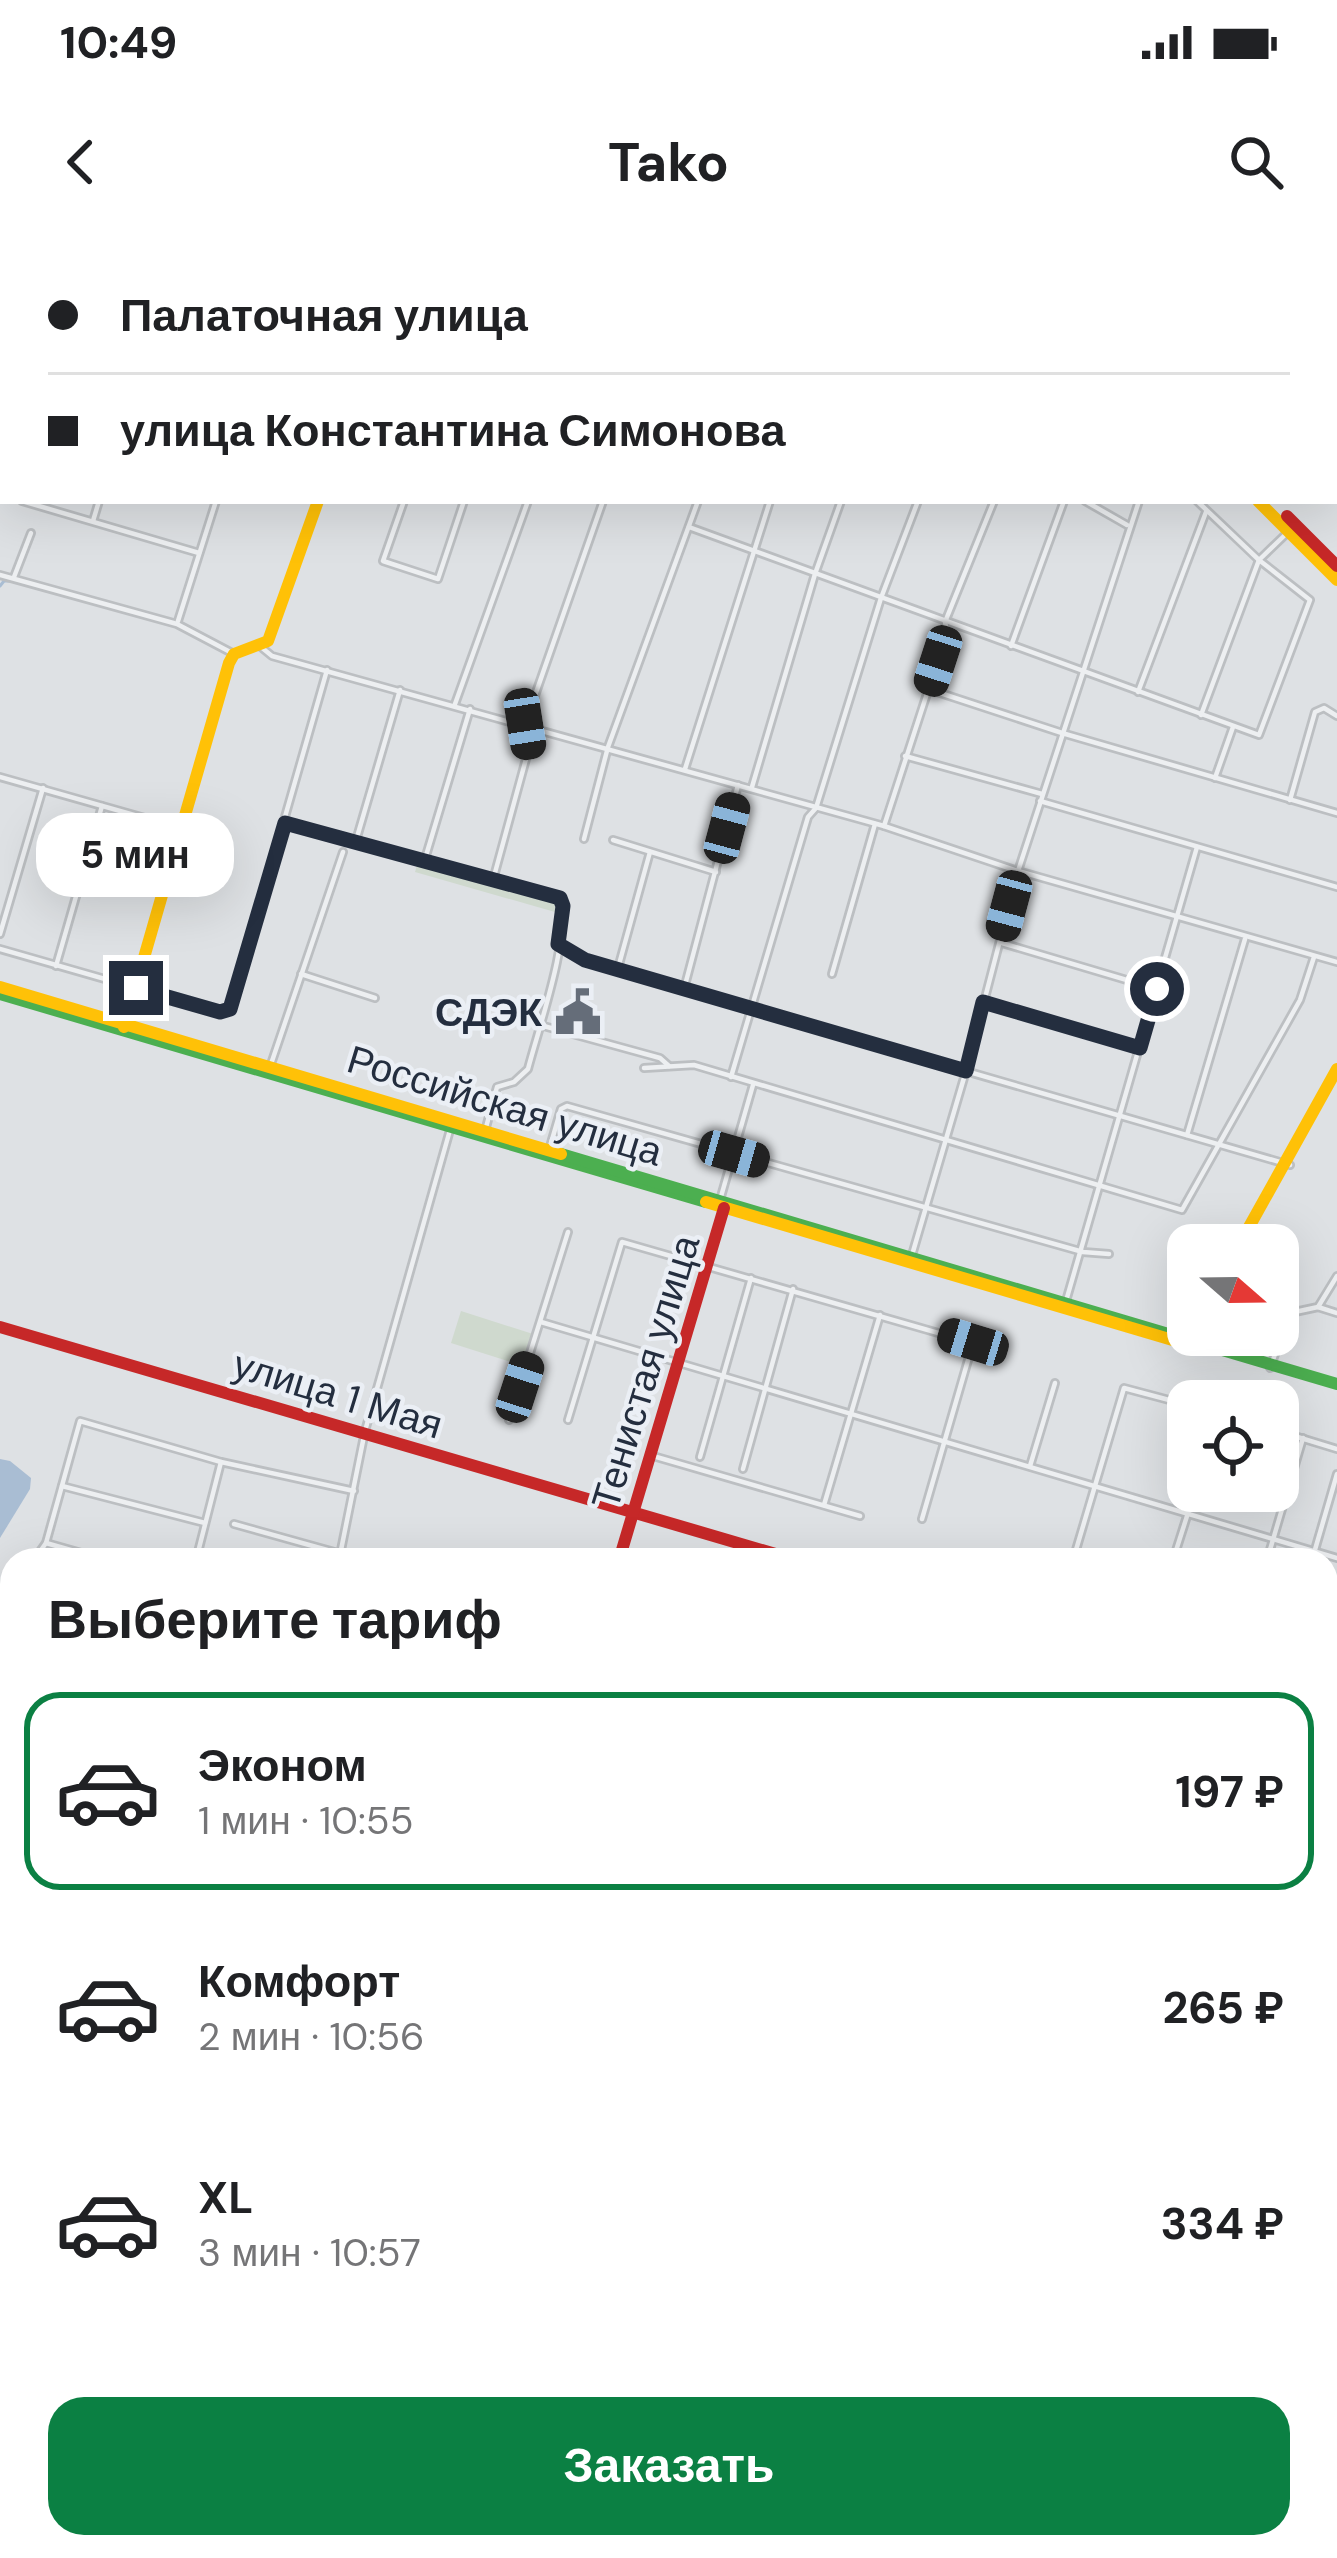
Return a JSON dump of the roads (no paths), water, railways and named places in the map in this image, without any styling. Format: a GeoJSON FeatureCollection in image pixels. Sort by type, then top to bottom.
{"type":"FeatureCollection","features":[{"type":"Feature","properties":{"kind":"main road"},"geometry":{"type":"LineString","coordinates":[[126,1022],[234,654],[268,641],[317,504]]}},
{"type":"Feature","properties":{"kind":"main road"},"geometry":{"type":"LineString","coordinates":[[1261,504],[1337,580]]}},
{"type":"Feature","properties":{"kind":"main road"},"geometry":{"type":"LineString","coordinates":[[1273,504],[1337,566]]}},
{"type":"Feature","properties":{"kind":"main road","name":"Российская улица"},"geometry":{"type":"LineString","coordinates":[[0,991],[126,1022],[451,1124],[1065,1304]]}},
{"type":"Feature","properties":{"kind":"main road","name":"Российская улица"},"geometry":{"type":"LineString","coordinates":[[126,1022],[451,1124],[1167,1332]]}},
{"type":"Feature","properties":{"kind":"main road"},"geometry":{"type":"LineString","coordinates":[[1254,1224],[1337,1069]]}},
{"type":"Feature","properties":{"kind":"main road"},"geometry":{"type":"LineString","coordinates":[[1287,1164],[1337,1079]]}},
{"type":"Feature","properties":{"kind":"main road","name":"Тенистая улица"},"geometry":{"type":"LineString","coordinates":[[623,1548],[680,1363],[722,1204]]}},
{"type":"Feature","properties":{"kind":"main road","name":"улица 1 Мая"},"geometry":{"type":"LineString","coordinates":[[0,1327],[755,1548]]}},
{"type":"Feature","properties":{"kind":"main road","name":"Российская улица"},"geometry":{"type":"LineString","coordinates":[[1241,1356],[1337,1386]]}},
{"type":"Feature","properties":{"kind":"street"},"geometry":{"type":"LineString","coordinates":[[33,504],[199,553]]}},
{"type":"Feature","properties":{"kind":"street"},"geometry":{"type":"LineString","coordinates":[[93,521],[98,504]]}},
{"type":"Feature","properties":{"kind":"street"},"geometry":{"type":"LineString","coordinates":[[177,624],[215,504]]}},
{"type":"Feature","properties":{"kind":"street"},"geometry":{"type":"LineString","coordinates":[[403,504],[383,561],[438,579],[463,504]]}},
{"type":"Feature","properties":{"kind":"street"},"geometry":{"type":"LineString","coordinates":[[455,705],[527,504]]}},
{"type":"Feature","properties":{"kind":"street"},"geometry":{"type":"LineString","coordinates":[[493,880],[529,748],[525,724],[602,504]]}},
{"type":"Feature","properties":{"kind":"street"},"geometry":{"type":"LineString","coordinates":[[584,839],[608,747],[697,504]]}},
{"type":"Feature","properties":{"kind":"street"},"geometry":{"type":"LineString","coordinates":[[685,770],[769,504]]}},
{"type":"Feature","properties":{"kind":"street"},"geometry":{"type":"LineString","coordinates":[[752,788],[815,574],[841,504]]}},
{"type":"Feature","properties":{"kind":"street"},"geometry":{"type":"LineString","coordinates":[[731,1078],[808,817],[815,808],[881,598],[917,504]]}},
{"type":"Feature","properties":{"kind":"street"},"geometry":{"type":"LineString","coordinates":[[884,826],[947,632],[945,622],[993,504]]}},
{"type":"Feature","properties":{"kind":"street"},"geometry":{"type":"LineString","coordinates":[[1012,646],[1063,504]]}},
{"type":"Feature","properties":{"kind":"street"},"geometry":{"type":"LineString","coordinates":[[1090,504],[1129,526]]}},
{"type":"Feature","properties":{"kind":"street"},"geometry":{"type":"LineString","coordinates":[[912,1256],[1018,871],[1138,504]]}},
{"type":"Feature","properties":{"kind":"street"},"geometry":{"type":"LineString","coordinates":[[688,527],[1259,735],[1310,600],[1201,504]]}},
{"type":"Feature","properties":{"kind":"street"},"geometry":{"type":"LineString","coordinates":[[1138,692],[1208,510]]}},
{"type":"Feature","properties":{"kind":"street"},"geometry":{"type":"LineString","coordinates":[[1201,715],[1259,560],[1290,530]]}},
{"type":"Feature","properties":{"kind":"street"},"geometry":{"type":"LineString","coordinates":[[14,578],[31,533]]}},
{"type":"Feature","properties":{"kind":"street"},"geometry":{"type":"LineString","coordinates":[[0,575],[177,624],[234,654]]}},
{"type":"Feature","properties":{"kind":"street"},"geometry":{"type":"LineString","coordinates":[[261,647],[272,656],[739,784],[1018,871],[1337,962]]}},
{"type":"Feature","properties":{"kind":"street"},"geometry":{"type":"LineString","coordinates":[[0,949],[220,1012],[230,1009],[327,670]]}},
{"type":"Feature","properties":{"kind":"street"},"geometry":{"type":"LineString","coordinates":[[928,689],[1337,813]]}},
{"type":"Feature","properties":{"kind":"street"},"geometry":{"type":"LineString","coordinates":[[355,844],[400,690]]}},
{"type":"Feature","properties":{"kind":"street"},"geometry":{"type":"LineString","coordinates":[[1290,800],[1315,712],[1324,708],[1337,716]]}},
{"type":"Feature","properties":{"kind":"street"},"geometry":{"type":"LineString","coordinates":[[424,862],[470,710]]}},
{"type":"Feature","properties":{"kind":"street"},"geometry":{"type":"LineString","coordinates":[[1215,778],[1233,728]]}},
{"type":"Feature","properties":{"kind":"street"},"geometry":{"type":"LineString","coordinates":[[905,756],[1337,886]]}},
{"type":"Feature","properties":{"kind":"street"},"geometry":{"type":"LineString","coordinates":[[0,777],[180,827]]}},
{"type":"Feature","properties":{"kind":"street"},"geometry":{"type":"LineString","coordinates":[[684,988],[739,784]]}},
{"type":"Feature","properties":{"kind":"street"},"geometry":{"type":"LineString","coordinates":[[0,934],[43,788]]}},
{"type":"Feature","properties":{"kind":"street"},"geometry":{"type":"LineString","coordinates":[[56,966],[102,806]]}},
{"type":"Feature","properties":{"kind":"street"},"geometry":{"type":"LineString","coordinates":[[285,823],[560,898],[558,944],[528,1069],[514,1082],[497,1087],[485,1131]]}},
{"type":"Feature","properties":{"kind":"street"},"geometry":{"type":"LineString","coordinates":[[832,974],[875,824]]}},
{"type":"Feature","properties":{"kind":"street"},"geometry":{"type":"LineString","coordinates":[[613,840],[716,872]]}},
{"type":"Feature","properties":{"kind":"street"},"geometry":{"type":"LineString","coordinates":[[1065,1304],[1197,847]]}},
{"type":"Feature","properties":{"kind":"street"},"geometry":{"type":"LineString","coordinates":[[270,1066],[343,852]]}},
{"type":"Feature","properties":{"kind":"street"},"geometry":{"type":"LineString","coordinates":[[617,970],[650,853]]}},
{"type":"Feature","properties":{"kind":"street"},"geometry":{"type":"LineString","coordinates":[[1187,1135],[1246,937]]}},
{"type":"Feature","properties":{"kind":"street"},"geometry":{"type":"LineString","coordinates":[[999,942],[1157,989]]}},
{"type":"Feature","properties":{"kind":"street"},"geometry":{"type":"LineString","coordinates":[[558,944],[585,960],[617,970],[1287,1164]]}},
{"type":"Feature","properties":{"kind":"street"},"geometry":{"type":"LineString","coordinates":[[644,1068],[694,1065],[1182,1210],[1300,1000],[1314,956]]}},
{"type":"Feature","properties":{"kind":"street"},"geometry":{"type":"LineString","coordinates":[[301,974],[375,998]]}},
{"type":"Feature","properties":{"kind":"street"},"geometry":{"type":"LineString","coordinates":[[983,1002],[1140,1048]]}},
{"type":"Feature","properties":{"kind":"street"},"geometry":{"type":"LineString","coordinates":[[540,1025],[660,1058],[669,1066]]}},
{"type":"Feature","properties":{"kind":"street"},"geometry":{"type":"LineString","coordinates":[[722,1204],[753,1085]]}},
{"type":"Feature","properties":{"kind":"street"},"geometry":{"type":"LineString","coordinates":[[549,1150],[561,1109],[567,1106],[1083,1252],[1109,1254]]}},
{"type":"Feature","properties":{"kind":"street"},"geometry":{"type":"LineString","coordinates":[[342,1548],[365,1434],[451,1124]]}},
{"type":"Feature","properties":{"kind":"street"},"geometry":{"type":"LineString","coordinates":[[509,1420],[568,1232]]}},
{"type":"Feature","properties":{"kind":"street"},"geometry":{"type":"LineString","coordinates":[[568,1420],[622,1242],[751,1277],[973,1342],[922,1519]]}},
{"type":"Feature","properties":{"kind":"street"},"geometry":{"type":"LineString","coordinates":[[1318,1307],[1337,1276]]}},
{"type":"Feature","properties":{"kind":"street"},"geometry":{"type":"LineString","coordinates":[[700,1457],[751,1277]]}},
{"type":"Feature","properties":{"kind":"street"},"geometry":{"type":"LineString","coordinates":[[743,1469],[793,1289]]}},
{"type":"Feature","properties":{"kind":"street"},"geometry":{"type":"LineString","coordinates":[[1270,1366],[1290,1313],[1318,1307],[1337,1313]]}},
{"type":"Feature","properties":{"kind":"street"},"geometry":{"type":"LineString","coordinates":[[824,1505],[880,1315]]}},
{"type":"Feature","properties":{"kind":"street"},"geometry":{"type":"LineString","coordinates":[[541,1322],[1305,1548]]}},
{"type":"Feature","properties":{"kind":"street"},"geometry":{"type":"LineString","coordinates":[[1030,1466],[1055,1383]]}},
{"type":"Feature","properties":{"kind":"street"},"geometry":{"type":"LineString","coordinates":[[1077,1548],[1124,1388],[1167,1399]]}},
{"type":"Feature","properties":{"kind":"street"},"geometry":{"type":"LineString","coordinates":[[42,1548],[80,1421],[220,1462],[354,1488]]}},
{"type":"Feature","properties":{"kind":"street"},"geometry":{"type":"LineString","coordinates":[[1299,1437],[1337,1449]]}},
{"type":"Feature","properties":{"kind":"street"},"geometry":{"type":"LineString","coordinates":[[1270,1548],[1303,1438]]}},
{"type":"Feature","properties":{"kind":"street"},"geometry":{"type":"LineString","coordinates":[[652,1456],[860,1516]]}},
{"type":"Feature","properties":{"kind":"street"},"geometry":{"type":"LineString","coordinates":[[199,1548],[220,1462]]}},
{"type":"Feature","properties":{"kind":"street"},"geometry":{"type":"LineString","coordinates":[[1316,1548],[1337,1474]]}},
{"type":"Feature","properties":{"kind":"street"},"geometry":{"type":"LineString","coordinates":[[62,1486],[205,1523]]}},
{"type":"Feature","properties":{"kind":"street"},"geometry":{"type":"LineString","coordinates":[[1177,1548],[1188,1514]]}},
{"type":"Feature","properties":{"kind":"street"},"geometry":{"type":"LineString","coordinates":[[234,1524],[311,1548]]}},
{"type":"Feature","properties":{"kind":"street"},"geometry":{"type":"LineString","coordinates":[[46,1543],[64,1548]]}},
{"type":"Feature","properties":{"kind":"water"},"geometry":{"type":"Polygon","coordinates":[[[0,1459],[31,1478],[30,1489],[0,1538],[0,1459]]]}},
{"type":"Feature","properties":{"kind":"waterway"},"geometry":{"type":"LineString","coordinates":[[0,586],[13,581]]}},
{"type":"Feature","properties":{"kind":"place","name":"СДЭК"},"geometry":{"type":"Point","coordinates":[578,1012]}}]}
